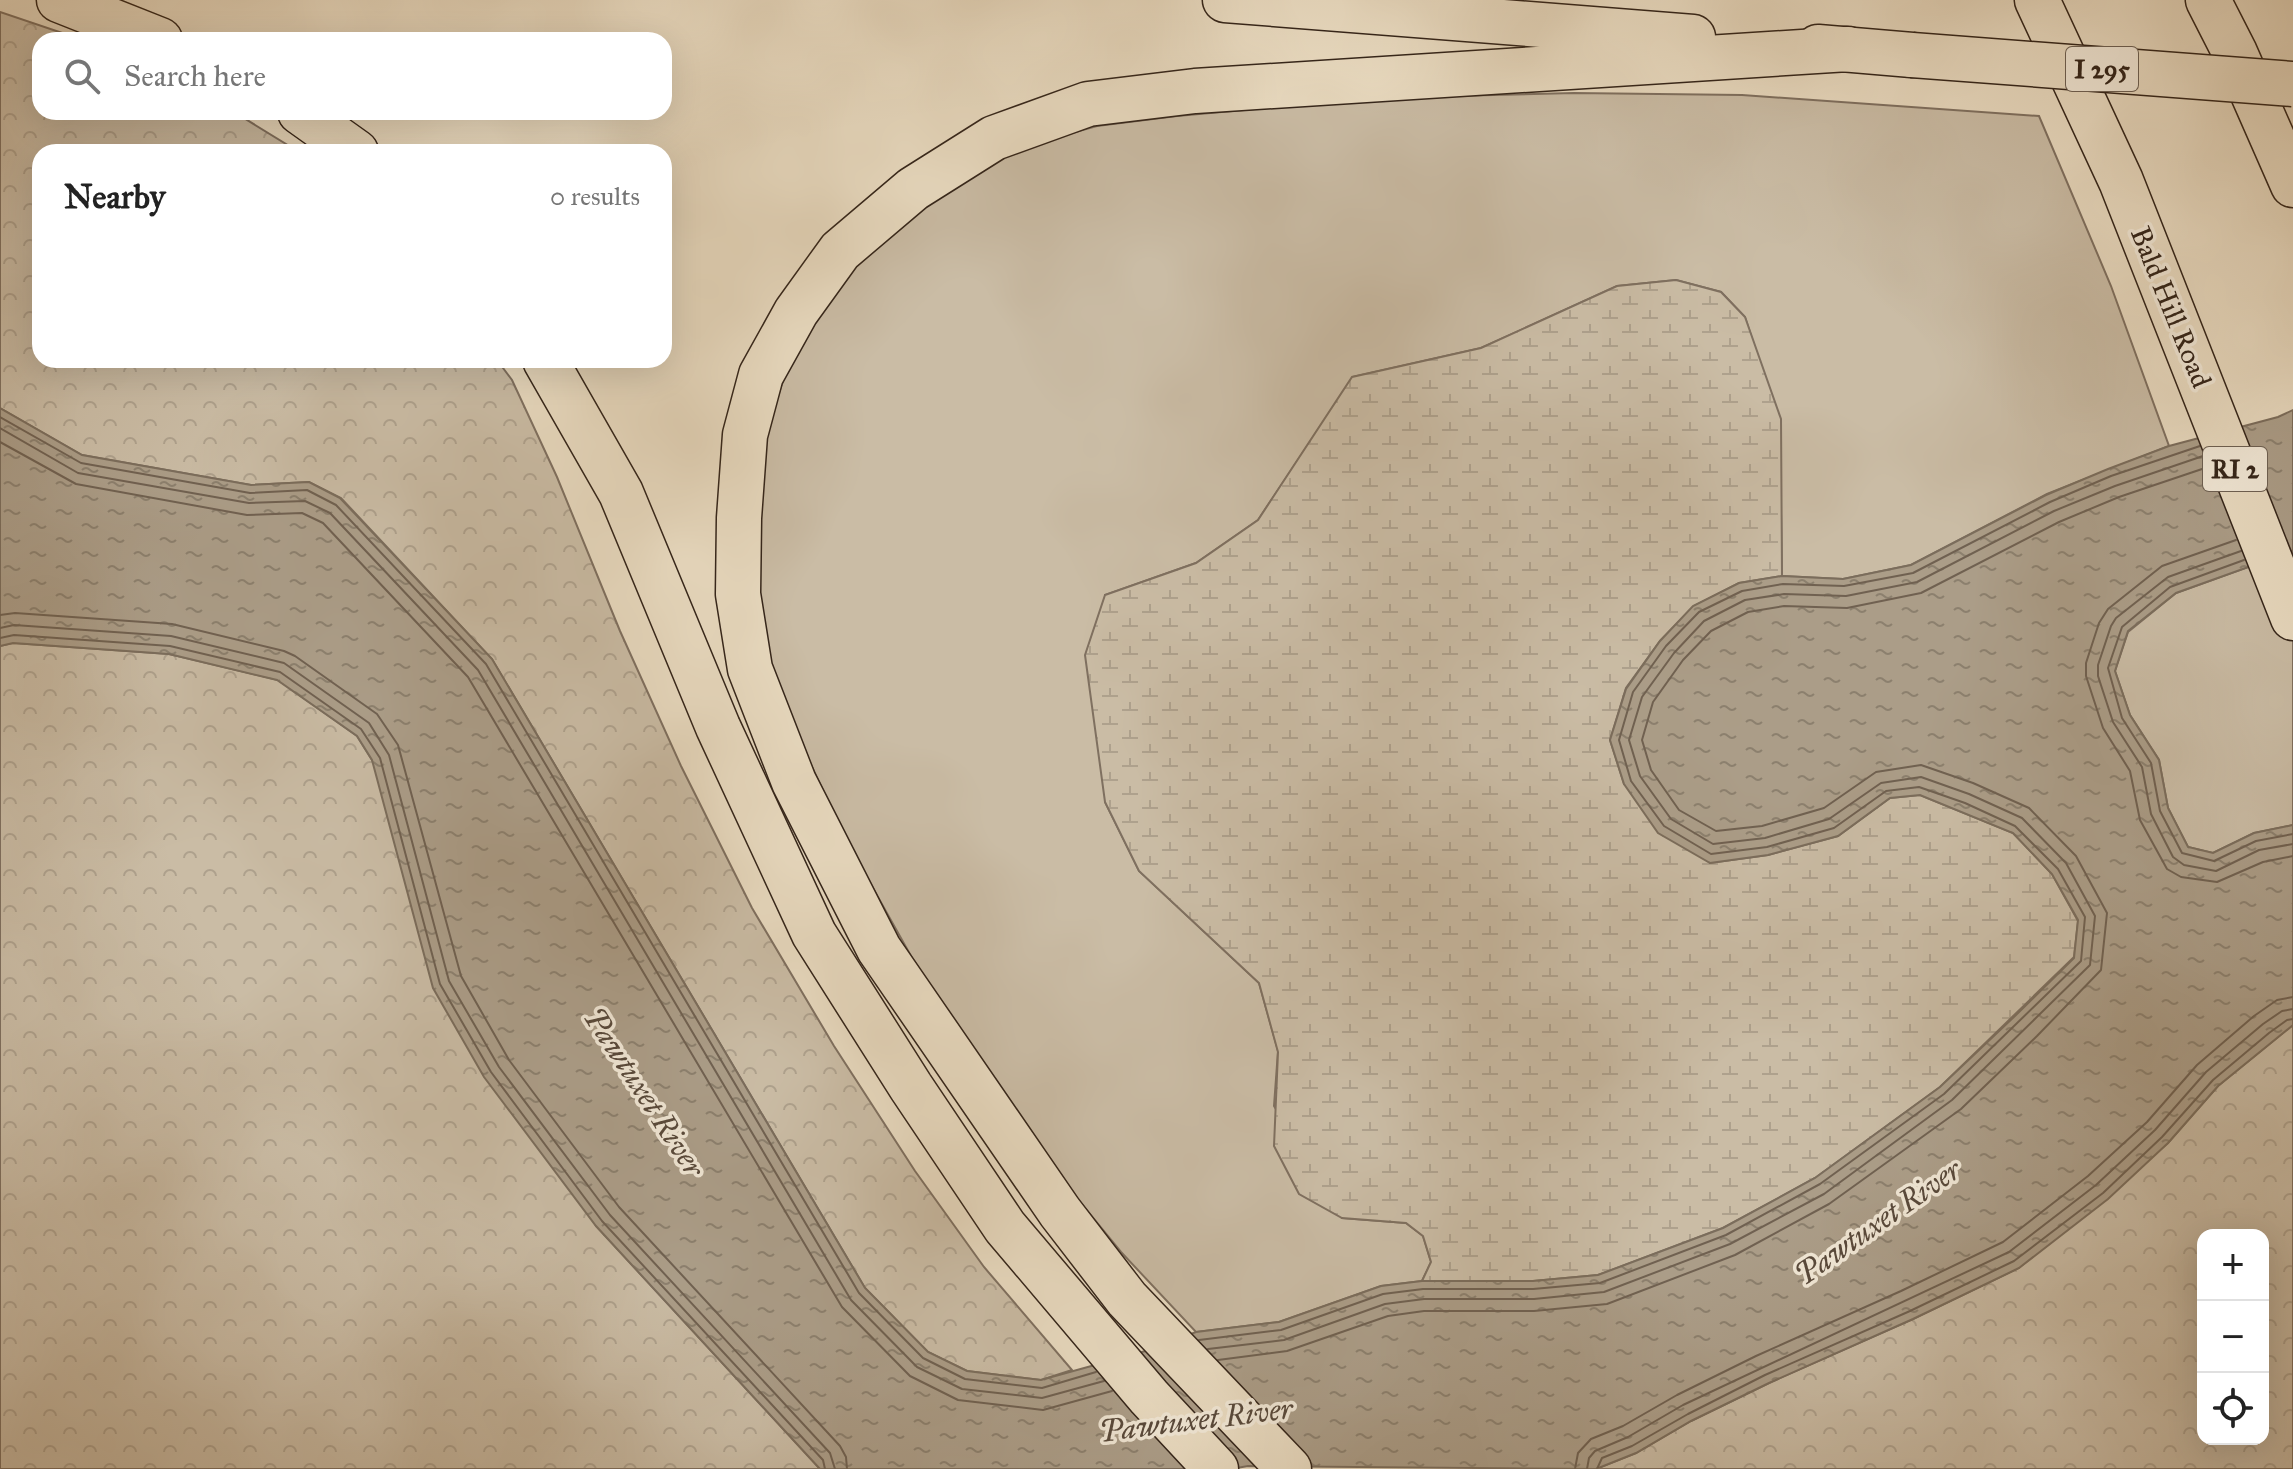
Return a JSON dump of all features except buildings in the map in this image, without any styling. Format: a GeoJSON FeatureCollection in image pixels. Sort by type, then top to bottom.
{"type":"FeatureCollection","features":[{"type":"Feature","properties":{"kind":"main road"},"geometry":{"type":"LineString","coordinates":[[59,0],[140,32]]}},
{"type":"Feature","properties":{"kind":"main road","name":"I 295"},"geometry":{"type":"LineString","coordinates":[[1225,0],[2293,84]]}},
{"type":"Feature","properties":{"kind":"main road","name":"Bald Hill Road"},"geometry":{"type":"LineString","coordinates":[[2037,0],[2121,181],[2292,615]]}},
{"type":"Feature","properties":{"kind":"main road"},"geometry":{"type":"LineString","coordinates":[[2208,0],[2235,53],[2293,185]]}},
{"type":"Feature","properties":{"kind":"main road"},"geometry":{"type":"LineString","coordinates":[[1289,1469],[1127,1299],[1060,1212],[879,949],[794,782],[750,669],[738,594],[745,435],[761,375],[796,312],[840,251],[913,189],[994,138],[1088,104],[1195,91],[1848,49]]}},
{"type":"Feature","properties":{"kind":"main road"},"geometry":{"type":"LineString","coordinates":[[311,120],[345,144]]}},
{"type":"Feature","properties":{"kind":"main road"},"geometry":{"type":"LineString","coordinates":[[550,368],[621,493],[718,727],[814,934],[1005,1227],[1149,1397],[1216,1469]]}},
{"type":"Feature","properties":{"kind":"green space"},"geometry":{"type":"Polygon","coordinates":[[[0,12],[59,32],[32,32],[32,120],[247,120],[286,144],[32,144],[32,368],[503,368],[512,380],[557,477],[620,631],[681,766],[752,908],[834,1046],[915,1171],[984,1267],[1072,1370],[1041,1380],[967,1371],[928,1352],[865,1288],[492,659],[341,498],[309,482],[251,485],[82,455],[0,408],[0,12]]]}},
{"type":"Feature","properties":{"kind":"green space"},"geometry":{"type":"Polygon","coordinates":[[[1574,93],[1742,95],[2039,116],[2111,286],[2169,446],[2047,494],[1911,565],[1843,579],[1782,576],[1781,513],[1760,363],[1745,317],[1721,292],[1676,280],[1617,286],[1481,348],[1353,377],[1258,520],[1196,563],[1105,595],[1105,802],[1139,871],[1259,983],[1278,1051],[1274,1106],[1342,1218],[1406,1223],[1423,1236],[1431,1262],[1422,1281],[1381,1286],[1279,1322],[1196,1332],[1121,1252],[1057,1174],[980,1066],[911,956],[846,840],[793,726],[768,653],[753,578],[764,438],[784,378],[821,311],[867,252],[932,194],[1010,150],[1097,126],[1177,116],[1321,103],[1574,93]]]}},
{"type":"Feature","properties":{"kind":"green space"},"geometry":{"type":"Polygon","coordinates":[[[1676,280],[1721,292],[1745,317],[1781,419],[1782,576],[1739,583],[1694,606],[1660,641],[1626,688],[1610,740],[1624,784],[1710,863],[1768,855],[1838,836],[1890,798],[1920,795],[2013,833],[2052,874],[2078,921],[2074,957],[1940,1087],[1815,1178],[1723,1228],[1598,1275],[1533,1281],[1422,1281],[1431,1262],[1423,1236],[1406,1223],[1342,1218],[1299,1194],[1274,1146],[1278,1052],[1259,983],[1139,871],[1105,802],[1085,655],[1105,595],[1196,563],[1258,520],[1352,377],[1481,348],[1617,286],[1676,280]]]}},
{"type":"Feature","properties":{"kind":"green space"},"geometry":{"type":"Polygon","coordinates":[[[2293,551],[2293,825],[2254,833],[2213,853],[2188,847],[2168,808],[2159,760],[2130,715],[2115,671],[2128,632],[2176,593],[2293,551]]]}},
{"type":"Feature","properties":{"kind":"green space"},"geometry":{"type":"Polygon","coordinates":[[[13,643],[169,654],[278,680],[357,736],[372,760],[596,1226],[820,1469],[0,1469],[0,646],[13,643]]]}},
{"type":"Feature","properties":{"kind":"green space"},"geometry":{"type":"Polygon","coordinates":[[[2293,1025],[2293,1469],[1596,1469],[1636,1453],[1691,1421],[1769,1383],[2019,1268],[2168,1143],[2218,1086],[2293,1025]]]}},
{"type":"Feature","properties":{"kind":"water","name":"Pawtuxet River"},"geometry":{"type":"Polygon","coordinates":[[[0,408],[82,455],[251,485],[309,482],[340,498],[492,659],[865,1288],[928,1352],[967,1371],[1041,1380],[1149,1350],[1196,1332],[1279,1322],[1381,1286],[1422,1281],[1533,1281],[1598,1275],[1723,1228],[1815,1178],[1940,1087],[2016,1015],[2074,958],[2078,920],[2052,874],[2013,833],[1920,795],[1890,798],[1838,836],[1768,855],[1710,863],[1658,833],[1624,784],[1610,740],[1626,689],[1660,641],[1693,606],[1739,583],[1782,576],[1843,579],[1911,565],[2046,495],[2108,469],[2169,446],[2278,417],[2293,410],[2293,551],[2176,593],[2128,631],[2115,671],[2130,715],[2159,760],[2168,808],[2188,847],[2213,853],[2254,833],[2293,825],[2293,1025],[2218,1086],[2168,1143],[2108,1199],[2019,1268],[1769,1383],[1691,1421],[1636,1453],[1596,1469],[1248,1466],[1231,1469],[820,1469],[596,1226],[484,1077],[433,988],[372,760],[357,736],[277,680],[169,654],[13,643],[0,646],[0,408]]]}}]}
